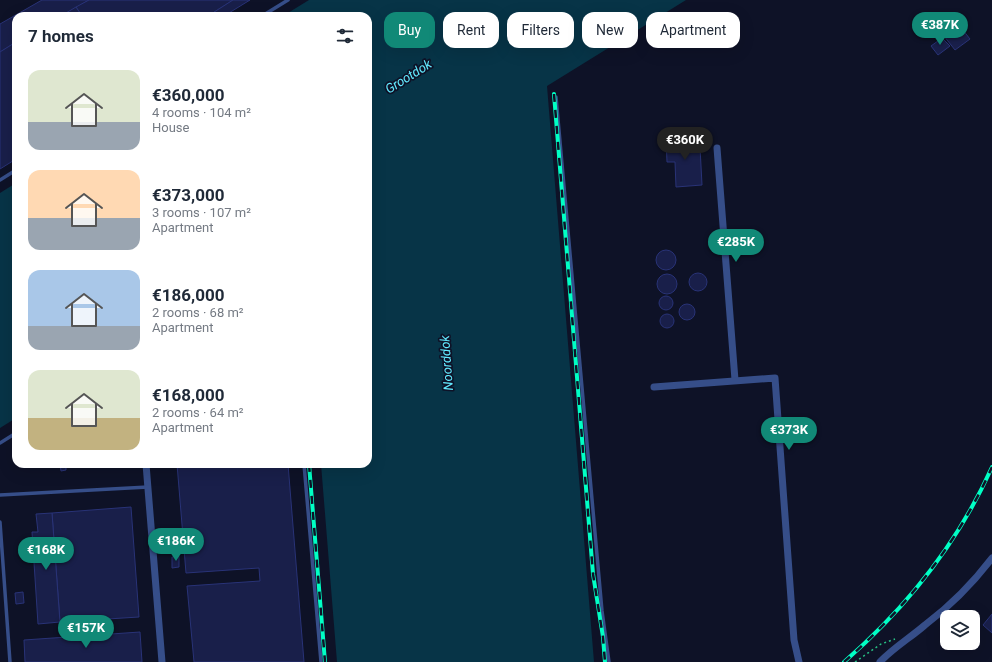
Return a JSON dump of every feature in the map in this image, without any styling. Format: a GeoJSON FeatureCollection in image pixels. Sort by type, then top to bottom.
{"type":"FeatureCollection","features":[{"type":"Feature","properties":{"kind":"street"},"geometry":{"type":"LineString","coordinates":[[717,148],[735,380]]}},
{"type":"Feature","properties":{"kind":"street"},"geometry":{"type":"LineString","coordinates":[[654,387],[775,378],[794,640],[799,662]]}},
{"type":"Feature","properties":{"kind":"street"},"geometry":{"type":"LineString","coordinates":[[146,468],[162,662]]}},
{"type":"Feature","properties":{"kind":"street"},"geometry":{"type":"LineString","coordinates":[[880,662],[898,645],[925,626],[954,600],[992,558]]}},
{"type":"Feature","properties":{"kind":"lane"},"geometry":{"type":"LineString","coordinates":[[268,12],[288,0]]}},
{"type":"Feature","properties":{"kind":"lane"},"geometry":{"type":"LineString","coordinates":[[556,97],[602,603],[610,662]]}},
{"type":"Feature","properties":{"kind":"lane"},"geometry":{"type":"LineString","coordinates":[[0,180],[12,172]]}},
{"type":"Feature","properties":{"kind":"lane"},"geometry":{"type":"LineString","coordinates":[[0,443],[12,436]]}},
{"type":"Feature","properties":{"kind":"lane"},"geometry":{"type":"LineString","coordinates":[[304,468],[321,662]]}},
{"type":"Feature","properties":{"kind":"lane"},"geometry":{"type":"LineString","coordinates":[[0,495],[148,486]]}},
{"type":"Feature","properties":{"kind":"lane"},"geometry":{"type":"LineString","coordinates":[[0,522],[10,662]]}},
{"type":"Feature","properties":{"kind":"path"},"geometry":{"type":"LineString","coordinates":[[855,662],[881,644]]}},
{"type":"Feature","properties":{"kind":"water"},"geometry":{"type":"Polygon","coordinates":[[[309,0],[686,0],[667,12],[646,12],[646,25],[638,30],[638,12],[582,12],[582,48],[608,48],[547,86],[594,662],[337,662],[321,468],[372,468],[372,12],[290,12],[309,0]]]}},
{"type":"Feature","properties":{"kind":"water"},"geometry":{"type":"Polygon","coordinates":[[[12,186],[12,420],[0,428],[0,193],[12,186]]]}},
{"type":"Feature","properties":{"kind":"building"},"geometry":{"type":"Polygon","coordinates":[[[42,0],[89,0],[68,12],[21,12],[42,0]]]}},
{"type":"Feature","properties":{"kind":"building"},"geometry":{"type":"Polygon","coordinates":[[[89,0],[233,0],[214,12],[79,12],[76,7],[89,0]]]}},
{"type":"Feature","properties":{"kind":"building"},"geometry":{"type":"Polygon","coordinates":[[[233,0],[250,0],[230,12],[214,12],[233,0]]]}},
{"type":"Feature","properties":{"kind":"building"},"geometry":{"type":"Polygon","coordinates":[[[76,7],[79,12],[68,12],[76,7]]]}},
{"type":"Feature","properties":{"kind":"building"},"geometry":{"type":"Polygon","coordinates":[[[12,17],[12,44],[0,52],[0,24],[12,17]]]}},
{"type":"Feature","properties":{"kind":"building"},"geometry":{"type":"Polygon","coordinates":[[[959,25],[970,39],[955,50],[944,36],[959,25]]]}},
{"type":"Feature","properties":{"kind":"building"},"geometry":{"type":"Polygon","coordinates":[[[942,38],[950,46],[938,55],[931,46],[942,38]]]}},
{"type":"Feature","properties":{"kind":"building"},"geometry":{"type":"Polygon","coordinates":[[[12,44],[12,162],[0,169],[0,52],[12,44]]]}},
{"type":"Feature","properties":{"kind":"building"},"geometry":{"type":"Polygon","coordinates":[[[693,137],[694,147],[700,147],[702,185],[676,187],[675,162],[667,162],[666,139],[693,137]]]}},
{"type":"Feature","properties":{"kind":"building"},"geometry":{"type":"Polygon","coordinates":[[[662,250],[670,250],[676,256],[676,264],[670,270],[662,270],[656,264],[656,256],[662,250]]]}},
{"type":"Feature","properties":{"kind":"building"},"geometry":{"type":"Polygon","coordinates":[[[698,273],[704,276],[707,282],[704,288],[698,291],[692,288],[689,282],[692,276],[698,273]]]}},
{"type":"Feature","properties":{"kind":"building"},"geometry":{"type":"Polygon","coordinates":[[[667,274],[674,277],[677,284],[674,291],[667,294],[660,291],[657,284],[660,277],[667,274]]]}},
{"type":"Feature","properties":{"kind":"building"},"geometry":{"type":"Polygon","coordinates":[[[663,296],[669,296],[673,300],[673,306],[669,310],[663,310],[659,306],[659,300],[663,296]]]}},
{"type":"Feature","properties":{"kind":"building"},"geometry":{"type":"Polygon","coordinates":[[[684,304],[690,304],[695,309],[693,318],[690,320],[684,320],[679,315],[679,309],[684,304]]]}},
{"type":"Feature","properties":{"kind":"building"},"geometry":{"type":"Polygon","coordinates":[[[664,314],[670,314],[674,318],[674,324],[670,328],[664,328],[660,324],[660,318],[664,314]]]}},
{"type":"Feature","properties":{"kind":"building"},"geometry":{"type":"Polygon","coordinates":[[[61,468],[66,468],[66,470],[61,471],[61,468]]]}},
{"type":"Feature","properties":{"kind":"building"},"geometry":{"type":"Polygon","coordinates":[[[177,468],[288,468],[304,662],[194,662],[187,586],[260,581],[259,568],[186,573],[177,468]]]}},
{"type":"Feature","properties":{"kind":"building"},"geometry":{"type":"Polygon","coordinates":[[[131,507],[139,617],[60,622],[52,513],[131,507]]]}},
{"type":"Feature","properties":{"kind":"building"},"geometry":{"type":"Polygon","coordinates":[[[52,513],[60,622],[38,624],[32,532],[38,532],[36,514],[52,513]]]}},
{"type":"Feature","properties":{"kind":"building"},"geometry":{"type":"Polygon","coordinates":[[[179,556],[179,567],[172,568],[172,557],[179,556]]]}},
{"type":"Feature","properties":{"kind":"building"},"geometry":{"type":"Polygon","coordinates":[[[23,592],[24,603],[16,604],[15,593],[23,592]]]}},
{"type":"Feature","properties":{"kind":"building"},"geometry":{"type":"Polygon","coordinates":[[[992,614],[992,633],[983,625],[992,614]]]}},
{"type":"Feature","properties":{"kind":"building"},"geometry":{"type":"Polygon","coordinates":[[[140,632],[142,662],[25,662],[24,640],[140,632]]]}},
{"type":"Feature","properties":{"kind":"railway"},"geometry":{"type":"LineString","coordinates":[[554,94],[593,574],[603,637],[605,662]]}},
{"type":"Feature","properties":{"kind":"railway"},"geometry":{"type":"LineString","coordinates":[[844,662],[867,641],[909,597],[947,548],[963,522],[992,467]]}},
{"type":"Feature","properties":{"kind":"railway"},"geometry":{"type":"LineString","coordinates":[[309,468],[325,662]]}},
{"type":"Feature","properties":{"kind":"water label","name":"Grootdok"},"geometry":{"type":"Point","coordinates":[408,76]}},
{"type":"Feature","properties":{"kind":"water label","name":"Noorddok"},"geometry":{"type":"Point","coordinates":[446,363]}}]}
